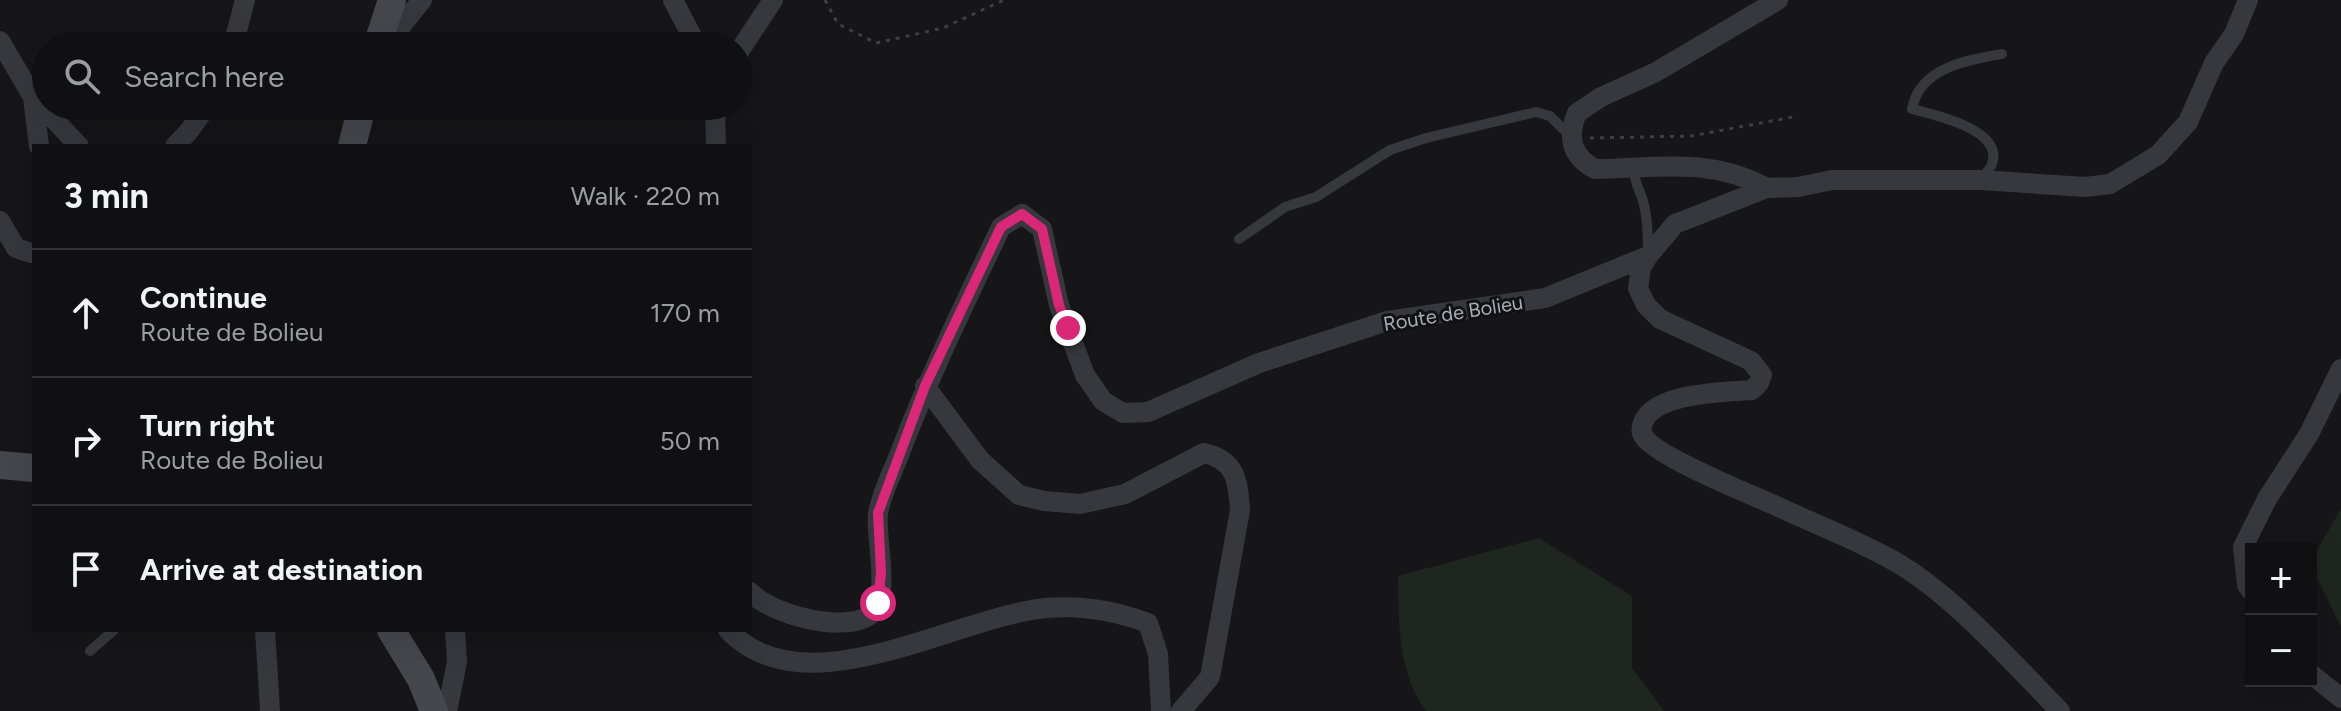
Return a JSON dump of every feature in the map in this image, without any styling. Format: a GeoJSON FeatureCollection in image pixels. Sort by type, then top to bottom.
{"type":"FeatureCollection","features":[{"type":"Feature","properties":{"kind":"main road"},"geometry":{"type":"LineString","coordinates":[[382,32],[392,0]]}},
{"type":"Feature","properties":{"kind":"main road"},"geometry":{"type":"LineString","coordinates":[[352,144],[358,120]]}},
{"type":"Feature","properties":{"kind":"main road"},"geometry":{"type":"LineString","coordinates":[[0,465],[32,468]]}},
{"type":"Feature","properties":{"kind":"main road"},"geometry":{"type":"LineString","coordinates":[[392,632],[421,679],[434,711]]}},
{"type":"Feature","properties":{"kind":"street"},"geometry":{"type":"LineString","coordinates":[[237,32],[245,0]]}},
{"type":"Feature","properties":{"kind":"street"},"geometry":{"type":"LineString","coordinates":[[396,32],[422,0]]}},
{"type":"Feature","properties":{"kind":"street"},"geometry":{"type":"LineString","coordinates":[[673,0],[690,32]]}},
{"type":"Feature","properties":{"kind":"street"},"geometry":{"type":"LineString","coordinates":[[752,32],[773,0]]}},
{"type":"Feature","properties":{"kind":"street"},"geometry":{"type":"LineString","coordinates":[[1767,188],[1743,175],[1704,166],[1595,169],[1573,149],[1571,137],[1577,113],[1601,97],[1656,72],[1778,0]]}},
{"type":"Feature","properties":{"kind":"street"},"geometry":{"type":"LineString","coordinates":[[2060,711],[1960,612],[1894,561],[1656,449],[1643,437],[1641,430],[1644,420],[1669,401],[1708,392],[1752,390],[1762,375],[1751,361],[1660,319],[1646,305],[1638,288],[1638,278],[1648,256],[1675,224],[1767,188],[1798,187],[1832,180],[1980,180],[2085,187],[2110,184],[2158,155],[2188,122],[2214,63],[2234,34],[2248,0]]}},
{"type":"Feature","properties":{"kind":"street"},"geometry":{"type":"LineString","coordinates":[[0,41],[32,95]]}},
{"type":"Feature","properties":{"kind":"street"},"geometry":{"type":"LineString","coordinates":[[36,120],[39,144]]}},
{"type":"Feature","properties":{"kind":"street"},"geometry":{"type":"LineString","coordinates":[[55,120],[77,144]]}},
{"type":"Feature","properties":{"kind":"street"},"geometry":{"type":"LineString","coordinates":[[177,144],[196,120]]}},
{"type":"Feature","properties":{"kind":"street"},"geometry":{"type":"LineString","coordinates":[[716,120],[716,144]]}},
{"type":"Feature","properties":{"kind":"street","name":"Route de Bolieu"},"geometry":{"type":"LineString","coordinates":[[752,593],[789,615],[816,621],[848,621],[870,615],[878,603],[881,572],[878,513],[925,386],[1001,227],[1022,214],[1042,229],[1059,305],[1085,375],[1103,401],[1123,413],[1148,412],[1259,363],[1387,321],[1545,298],[1648,256]]}},
{"type":"Feature","properties":{"kind":"street"},"geometry":{"type":"LineString","coordinates":[[0,221],[16,248],[32,253]]}},
{"type":"Feature","properties":{"kind":"street"},"geometry":{"type":"LineString","coordinates":[[2245,566],[2243,547],[2267,499],[2309,434],[2341,369]]}},
{"type":"Feature","properties":{"kind":"street"},"geometry":{"type":"LineString","coordinates":[[925,386],[980,460],[1019,495],[1080,504],[1125,494],[1204,453],[1215,455],[1229,466],[1239,482],[1240,510],[1210,677],[1181,711]]}},
{"type":"Feature","properties":{"kind":"street"},"geometry":{"type":"LineString","coordinates":[[730,632],[757,654],[789,666],[856,663],[998,619],[1045,608],[1096,609],[1148,623],[1158,654],[1161,711]]}},
{"type":"Feature","properties":{"kind":"street"},"geometry":{"type":"LineString","coordinates":[[265,632],[270,711]]}},
{"type":"Feature","properties":{"kind":"street"},"geometry":{"type":"LineString","coordinates":[[447,711],[457,662],[455,632]]}},
{"type":"Feature","properties":{"kind":"street"},"geometry":{"type":"LineString","coordinates":[[2317,679],[2341,698]]}},
{"type":"Feature","properties":{"kind":"lane"},"geometry":{"type":"LineString","coordinates":[[1980,180],[1992,165],[1992,150],[1985,140],[1977,130],[1912,109],[1914,97],[1934,73],[1970,59],[2002,54]]}},
{"type":"Feature","properties":{"kind":"lane"},"geometry":{"type":"LineString","coordinates":[[1239,239],[1285,207],[1316,197],[1390,150],[1426,138],[1536,112],[1550,116],[1571,137]]}},
{"type":"Feature","properties":{"kind":"lane"},"geometry":{"type":"LineString","coordinates":[[1633,168],[1635,186],[1644,202],[1649,229],[1648,256]]}},
{"type":"Feature","properties":{"kind":"lane"},"geometry":{"type":"LineString","coordinates":[[90,651],[112,632]]}},
{"type":"Feature","properties":{"kind":"path"},"geometry":{"type":"LineString","coordinates":[[825,0],[838,24],[876,43],[943,28],[1004,0]]}},
{"type":"Feature","properties":{"kind":"path"},"geometry":{"type":"LineString","coordinates":[[1571,137],[1691,136],[1793,117]]}},
{"type":"Feature","properties":{"kind":"shaded area"},"geometry":{"type":"Polygon","coordinates":[[[2341,509],[2341,627],[2317,578],[2317,550],[2341,509]]]}},
{"type":"Feature","properties":{"kind":"shaded area"},"geometry":{"type":"Polygon","coordinates":[[[1539,538],[1632,596],[1632,668],[1664,711],[1426,711],[1405,663],[1398,576],[1539,538]]]}},
{"type":"Feature","properties":{"kind":"route"},"geometry":{"type":"LineString","coordinates":[[878,603],[881,572],[878,513],[925,386],[1001,227],[1022,214],[1042,229],[1059,305],[1068,328]]}}]}
